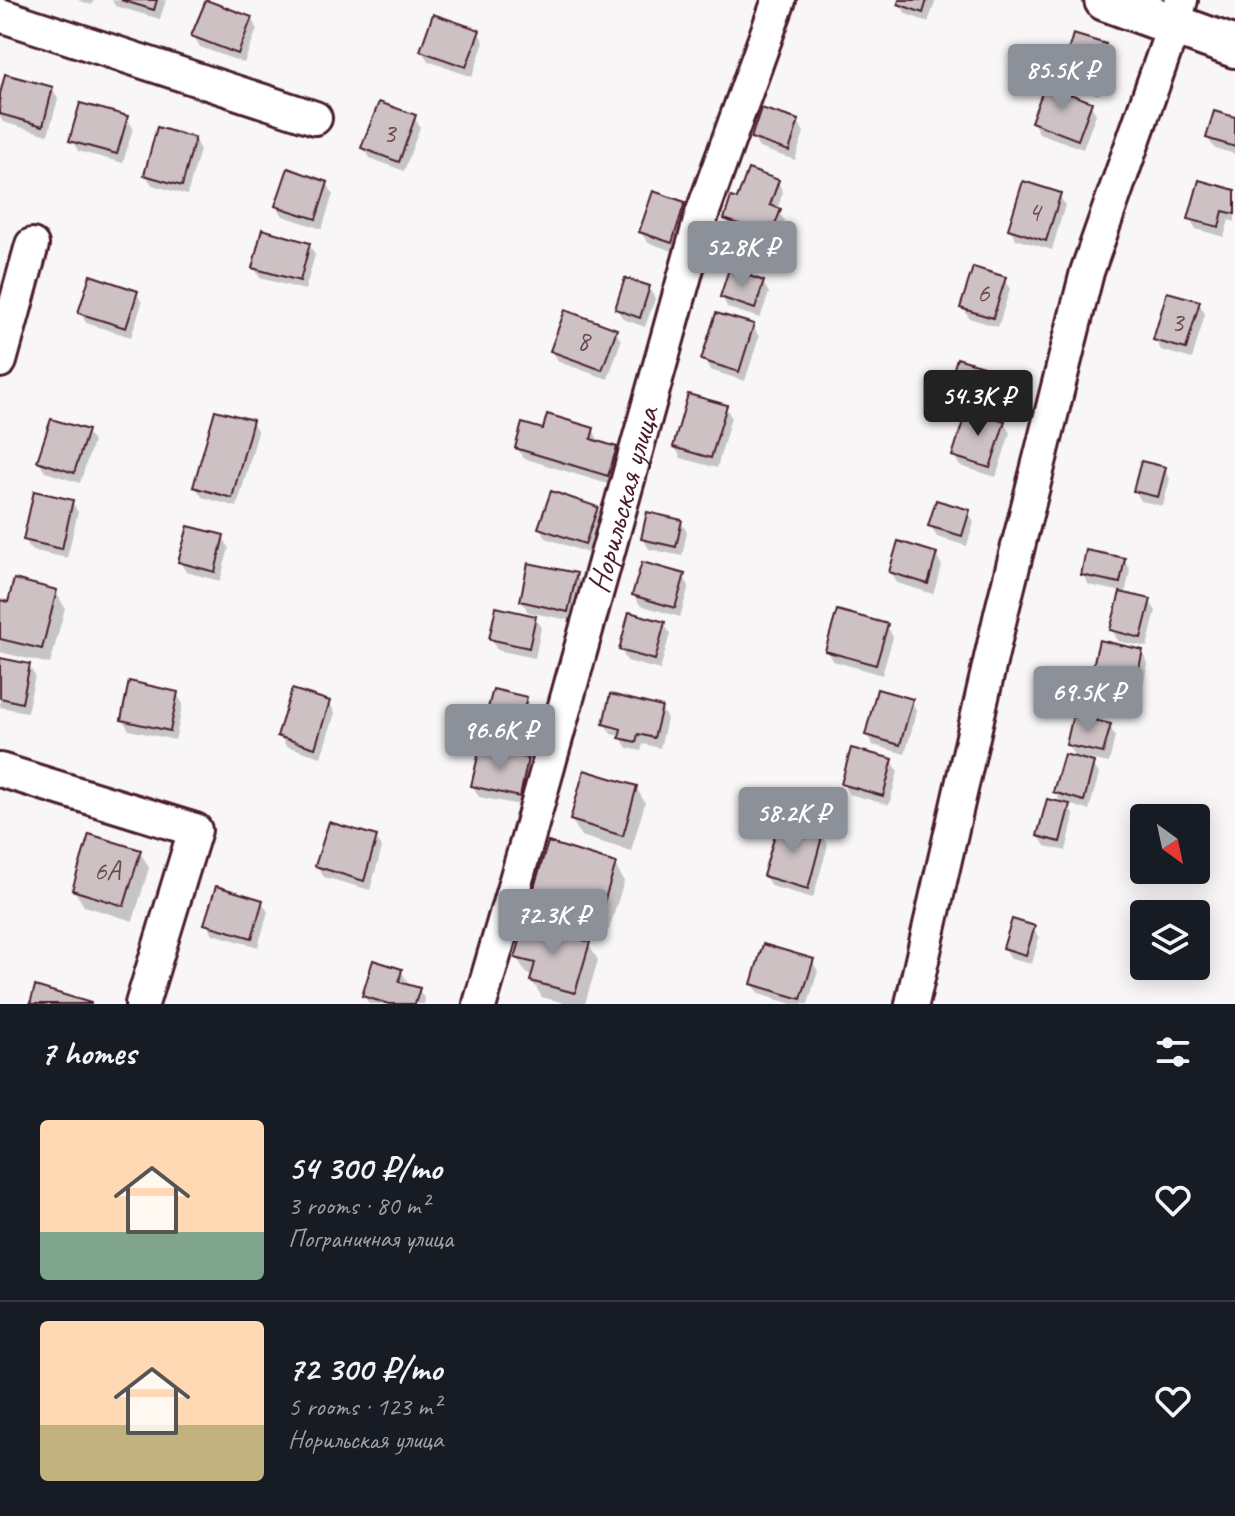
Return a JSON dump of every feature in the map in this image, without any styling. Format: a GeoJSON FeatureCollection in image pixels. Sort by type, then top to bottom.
{"type":"FeatureCollection","features":[{"type":"Feature","properties":{"kind":"main road"},"geometry":{"type":"LineString","coordinates":[[1105,0],[1178,13],[1235,47]]}},
{"type":"Feature","properties":{"kind":"street","name":"Норильская улица"},"geometry":{"type":"LineString","coordinates":[[480,1004],[702,214],[779,0]]}},
{"type":"Feature","properties":{"kind":"street"},"geometry":{"type":"LineString","coordinates":[[912,1004],[1001,614],[1087,272],[1178,13]]}},
{"type":"Feature","properties":{"kind":"street"},"geometry":{"type":"LineString","coordinates":[[0,15],[315,118]]}},
{"type":"Feature","properties":{"kind":"street"},"geometry":{"type":"LineString","coordinates":[[0,361],[32,245]]}},
{"type":"Feature","properties":{"kind":"street"},"geometry":{"type":"LineString","coordinates":[[0,770],[195,830],[142,1004]]}},
{"type":"Feature","properties":{"kind":"building"},"geometry":{"type":"Polygon","coordinates":[[[121,0],[157,0],[154,10],[121,0]]]}},
{"type":"Feature","properties":{"kind":"building"},"geometry":{"type":"Polygon","coordinates":[[[206,0],[252,17],[238,54],[191,36],[206,0]]]}},
{"type":"Feature","properties":{"kind":"building"},"geometry":{"type":"Polygon","coordinates":[[[899,0],[927,0],[923,13],[898,4],[899,0]]]}},
{"type":"Feature","properties":{"kind":"building"},"geometry":{"type":"Polygon","coordinates":[[[433,14],[480,30],[466,67],[420,51],[433,14]]]}},
{"type":"Feature","properties":{"kind":"building"},"geometry":{"type":"Polygon","coordinates":[[[1073,34],[1106,44],[1093,86],[1061,76],[1073,34]]]}},
{"type":"Feature","properties":{"kind":"building"},"geometry":{"type":"Polygon","coordinates":[[[5,74],[53,87],[43,126],[0,114],[0,94],[5,74]]]}},
{"type":"Feature","properties":{"kind":"building"},"geometry":{"type":"Polygon","coordinates":[[[1045,85],[1092,102],[1078,140],[1031,122],[1045,85]]]}},
{"type":"Feature","properties":{"kind":"building"},"geometry":{"type":"Polygon","coordinates":[[[379,102],[416,115],[399,162],[361,148],[379,102]]]}},
{"type":"Feature","properties":{"kind":"building"},"geometry":{"type":"Polygon","coordinates":[[[80,103],[128,116],[117,154],[69,141],[80,103]]]}},
{"type":"Feature","properties":{"kind":"building"},"geometry":{"type":"Polygon","coordinates":[[[761,108],[799,120],[789,151],[751,138],[761,108]]]}},
{"type":"Feature","properties":{"kind":"building"},"geometry":{"type":"Polygon","coordinates":[[[1214,111],[1235,117],[1235,147],[1206,138],[1214,111]]]}},
{"type":"Feature","properties":{"kind":"building"},"geometry":{"type":"Polygon","coordinates":[[[157,127],[195,138],[182,186],[144,175],[157,127]]]}},
{"type":"Feature","properties":{"kind":"building"},"geometry":{"type":"Polygon","coordinates":[[[288,168],[328,182],[316,219],[275,206],[288,168]]]}},
{"type":"Feature","properties":{"kind":"building"},"geometry":{"type":"Polygon","coordinates":[[[748,169],[779,180],[770,205],[781,209],[771,235],[724,219],[731,197],[737,199],[748,169]]]}},
{"type":"Feature","properties":{"kind":"building"},"geometry":{"type":"Polygon","coordinates":[[[1199,180],[1235,190],[1235,214],[1223,211],[1219,227],[1188,219],[1199,180]]]}},
{"type":"Feature","properties":{"kind":"building"},"geometry":{"type":"Polygon","coordinates":[[[1023,181],[1061,193],[1046,241],[1008,229],[1023,181]]]}},
{"type":"Feature","properties":{"kind":"building"},"geometry":{"type":"Polygon","coordinates":[[[653,191],[685,202],[672,243],[639,232],[653,191]]]}},
{"type":"Feature","properties":{"kind":"building"},"geometry":{"type":"Polygon","coordinates":[[[262,229],[310,243],[300,281],[252,268],[262,229]]]}},
{"type":"Feature","properties":{"kind":"building"},"geometry":{"type":"Polygon","coordinates":[[[973,267],[1006,277],[993,318],[960,308],[973,267]]]}},
{"type":"Feature","properties":{"kind":"building"},"geometry":{"type":"Polygon","coordinates":[[[729,269],[764,281],[755,309],[720,297],[729,269]]]}},
{"type":"Feature","properties":{"kind":"building"},"geometry":{"type":"Polygon","coordinates":[[[90,275],[138,291],[126,328],[78,313],[90,275]]]}},
{"type":"Feature","properties":{"kind":"building"},"geometry":{"type":"Polygon","coordinates":[[[625,278],[650,286],[640,318],[615,309],[625,278]]]}},
{"type":"Feature","properties":{"kind":"building"},"geometry":{"type":"Polygon","coordinates":[[[1167,292],[1200,301],[1186,349],[1153,340],[1167,292]]]}},
{"type":"Feature","properties":{"kind":"building"},"geometry":{"type":"Polygon","coordinates":[[[565,310],[617,329],[602,370],[550,351],[565,310]]]}},
{"type":"Feature","properties":{"kind":"building"},"geometry":{"type":"Polygon","coordinates":[[[716,313],[754,324],[739,372],[701,360],[716,313]]]}},
{"type":"Feature","properties":{"kind":"building"},"geometry":{"type":"Polygon","coordinates":[[[957,358],[983,366],[973,399],[947,391],[957,358]]]}},
{"type":"Feature","properties":{"kind":"building"},"geometry":{"type":"Polygon","coordinates":[[[688,394],[727,405],[711,458],[673,447],[688,394]]]}},
{"type":"Feature","properties":{"kind":"building"},"geometry":{"type":"Polygon","coordinates":[[[967,409],[1005,421],[990,468],[952,456],[967,409]]]}},
{"type":"Feature","properties":{"kind":"building"},"geometry":{"type":"Polygon","coordinates":[[[215,410],[253,420],[232,498],[193,487],[215,410]]]}},
{"type":"Feature","properties":{"kind":"building"},"geometry":{"type":"Polygon","coordinates":[[[547,414],[594,428],[591,439],[617,447],[608,476],[515,448],[522,423],[543,429],[547,414]]]}},
{"type":"Feature","properties":{"kind":"building"},"geometry":{"type":"Polygon","coordinates":[[[51,419],[88,430],[74,473],[37,461],[51,419]]]}},
{"type":"Feature","properties":{"kind":"building"},"geometry":{"type":"Polygon","coordinates":[[[1141,461],[1166,467],[1158,497],[1133,491],[1141,461]]]}},
{"type":"Feature","properties":{"kind":"building"},"geometry":{"type":"Polygon","coordinates":[[[34,491],[73,500],[62,549],[23,540],[34,491]]]}},
{"type":"Feature","properties":{"kind":"building"},"geometry":{"type":"Polygon","coordinates":[[[551,491],[598,507],[585,544],[538,528],[551,491]]]}},
{"type":"Feature","properties":{"kind":"building"},"geometry":{"type":"Polygon","coordinates":[[[936,500],[970,510],[962,536],[928,526],[936,500]]]}},
{"type":"Feature","properties":{"kind":"building"},"geometry":{"type":"Polygon","coordinates":[[[647,512],[682,520],[676,547],[641,539],[647,512]]]}},
{"type":"Feature","properties":{"kind":"building"},"geometry":{"type":"Polygon","coordinates":[[[188,526],[224,535],[215,572],[178,562],[188,526]]]}},
{"type":"Feature","properties":{"kind":"building"},"geometry":{"type":"Polygon","coordinates":[[[898,541],[937,553],[928,584],[889,572],[898,541]]]}},
{"type":"Feature","properties":{"kind":"building"},"geometry":{"type":"Polygon","coordinates":[[[1086,550],[1125,558],[1120,583],[1081,575],[1086,550]]]}},
{"type":"Feature","properties":{"kind":"building"},"geometry":{"type":"Polygon","coordinates":[[[642,562],[685,574],[675,608],[632,595],[642,562]]]}},
{"type":"Feature","properties":{"kind":"building"},"geometry":{"type":"Polygon","coordinates":[[[528,563],[577,573],[568,612],[520,601],[528,563]]]}},
{"type":"Feature","properties":{"kind":"building"},"geometry":{"type":"Polygon","coordinates":[[[14,579],[57,590],[42,649],[0,639],[0,600],[8,602],[14,579]]]}},
{"type":"Feature","properties":{"kind":"building"},"geometry":{"type":"Polygon","coordinates":[[[1120,592],[1151,599],[1141,638],[1110,630],[1120,592]]]}},
{"type":"Feature","properties":{"kind":"building"},"geometry":{"type":"Polygon","coordinates":[[[496,607],[536,616],[529,648],[489,639],[496,607]]]}},
{"type":"Feature","properties":{"kind":"building"},"geometry":{"type":"Polygon","coordinates":[[[837,610],[888,624],[876,665],[825,651],[837,610]]]}},
{"type":"Feature","properties":{"kind":"building"},"geometry":{"type":"Polygon","coordinates":[[[629,612],[665,622],[655,660],[619,650],[629,612]]]}},
{"type":"Feature","properties":{"kind":"building"},"geometry":{"type":"Polygon","coordinates":[[[1099,640],[1143,650],[1133,695],[1112,691],[1114,684],[1090,679],[1099,640]]]}},
{"type":"Feature","properties":{"kind":"building"},"geometry":{"type":"Polygon","coordinates":[[[0,658],[30,664],[22,703],[0,698],[0,658]]]}},
{"type":"Feature","properties":{"kind":"building"},"geometry":{"type":"Polygon","coordinates":[[[129,681],[178,692],[170,731],[121,720],[129,681]]]}},
{"type":"Feature","properties":{"kind":"building"},"geometry":{"type":"Polygon","coordinates":[[[292,689],[330,701],[315,748],[277,736],[292,689]]]}},
{"type":"Feature","properties":{"kind":"building"},"geometry":{"type":"Polygon","coordinates":[[[493,689],[527,697],[516,739],[482,731],[493,689]]]}},
{"type":"Feature","properties":{"kind":"building"},"geometry":{"type":"Polygon","coordinates":[[[877,689],[913,699],[900,745],[865,735],[877,689]]]}},
{"type":"Feature","properties":{"kind":"building"},"geometry":{"type":"Polygon","coordinates":[[[610,694],[662,707],[654,738],[638,734],[636,742],[619,738],[621,729],[603,724],[610,694]]]}},
{"type":"Feature","properties":{"kind":"building"},"geometry":{"type":"Polygon","coordinates":[[[1073,715],[1111,724],[1103,753],[1066,745],[1073,715]]]}},
{"type":"Feature","properties":{"kind":"building"},"geometry":{"type":"Polygon","coordinates":[[[480,748],[528,758],[520,797],[471,786],[480,748]]]}},
{"type":"Feature","properties":{"kind":"building"},"geometry":{"type":"Polygon","coordinates":[[[851,748],[893,759],[883,796],[841,784],[851,748]]]}},
{"type":"Feature","properties":{"kind":"building"},"geometry":{"type":"Polygon","coordinates":[[[1064,754],[1094,762],[1084,801],[1053,792],[1064,754]]]}},
{"type":"Feature","properties":{"kind":"building"},"geometry":{"type":"Polygon","coordinates":[[[584,770],[637,786],[623,836],[570,820],[584,770]]]}},
{"type":"Feature","properties":{"kind":"building"},"geometry":{"type":"Polygon","coordinates":[[[1047,799],[1070,804],[1060,842],[1037,836],[1047,799]]]}},
{"type":"Feature","properties":{"kind":"building"},"geometry":{"type":"Polygon","coordinates":[[[779,821],[823,833],[808,889],[763,876],[779,821]]]}},
{"type":"Feature","properties":{"kind":"building"},"geometry":{"type":"Polygon","coordinates":[[[329,822],[377,836],[364,881],[315,866],[329,822]]]}},
{"type":"Feature","properties":{"kind":"building"},"geometry":{"type":"Polygon","coordinates":[[[89,834],[141,850],[124,906],[72,890],[89,834]]]}},
{"type":"Feature","properties":{"kind":"building"},"geometry":{"type":"Polygon","coordinates":[[[548,842],[616,863],[600,915],[532,894],[548,842]]]}},
{"type":"Feature","properties":{"kind":"building"},"geometry":{"type":"Polygon","coordinates":[[[216,886],[263,900],[252,938],[204,924],[216,886]]]}},
{"type":"Feature","properties":{"kind":"building"},"geometry":{"type":"Polygon","coordinates":[[[1012,919],[1035,926],[1026,955],[1003,948],[1012,919]]]}},
{"type":"Feature","properties":{"kind":"building"},"geometry":{"type":"Polygon","coordinates":[[[525,924],[590,942],[575,993],[530,981],[535,963],[515,958],[525,924]]]}},
{"type":"Feature","properties":{"kind":"building"},"geometry":{"type":"Polygon","coordinates":[[[763,944],[814,959],[801,999],[751,984],[763,944]]]}},
{"type":"Feature","properties":{"kind":"building"},"geometry":{"type":"Polygon","coordinates":[[[373,960],[402,969],[399,982],[420,988],[415,1004],[389,1004],[362,996],[373,960]]]}},
{"type":"Feature","properties":{"kind":"building"},"geometry":{"type":"Polygon","coordinates":[[[35,986],[91,1003],[91,1004],[30,1004],[35,986]]]}}]}
